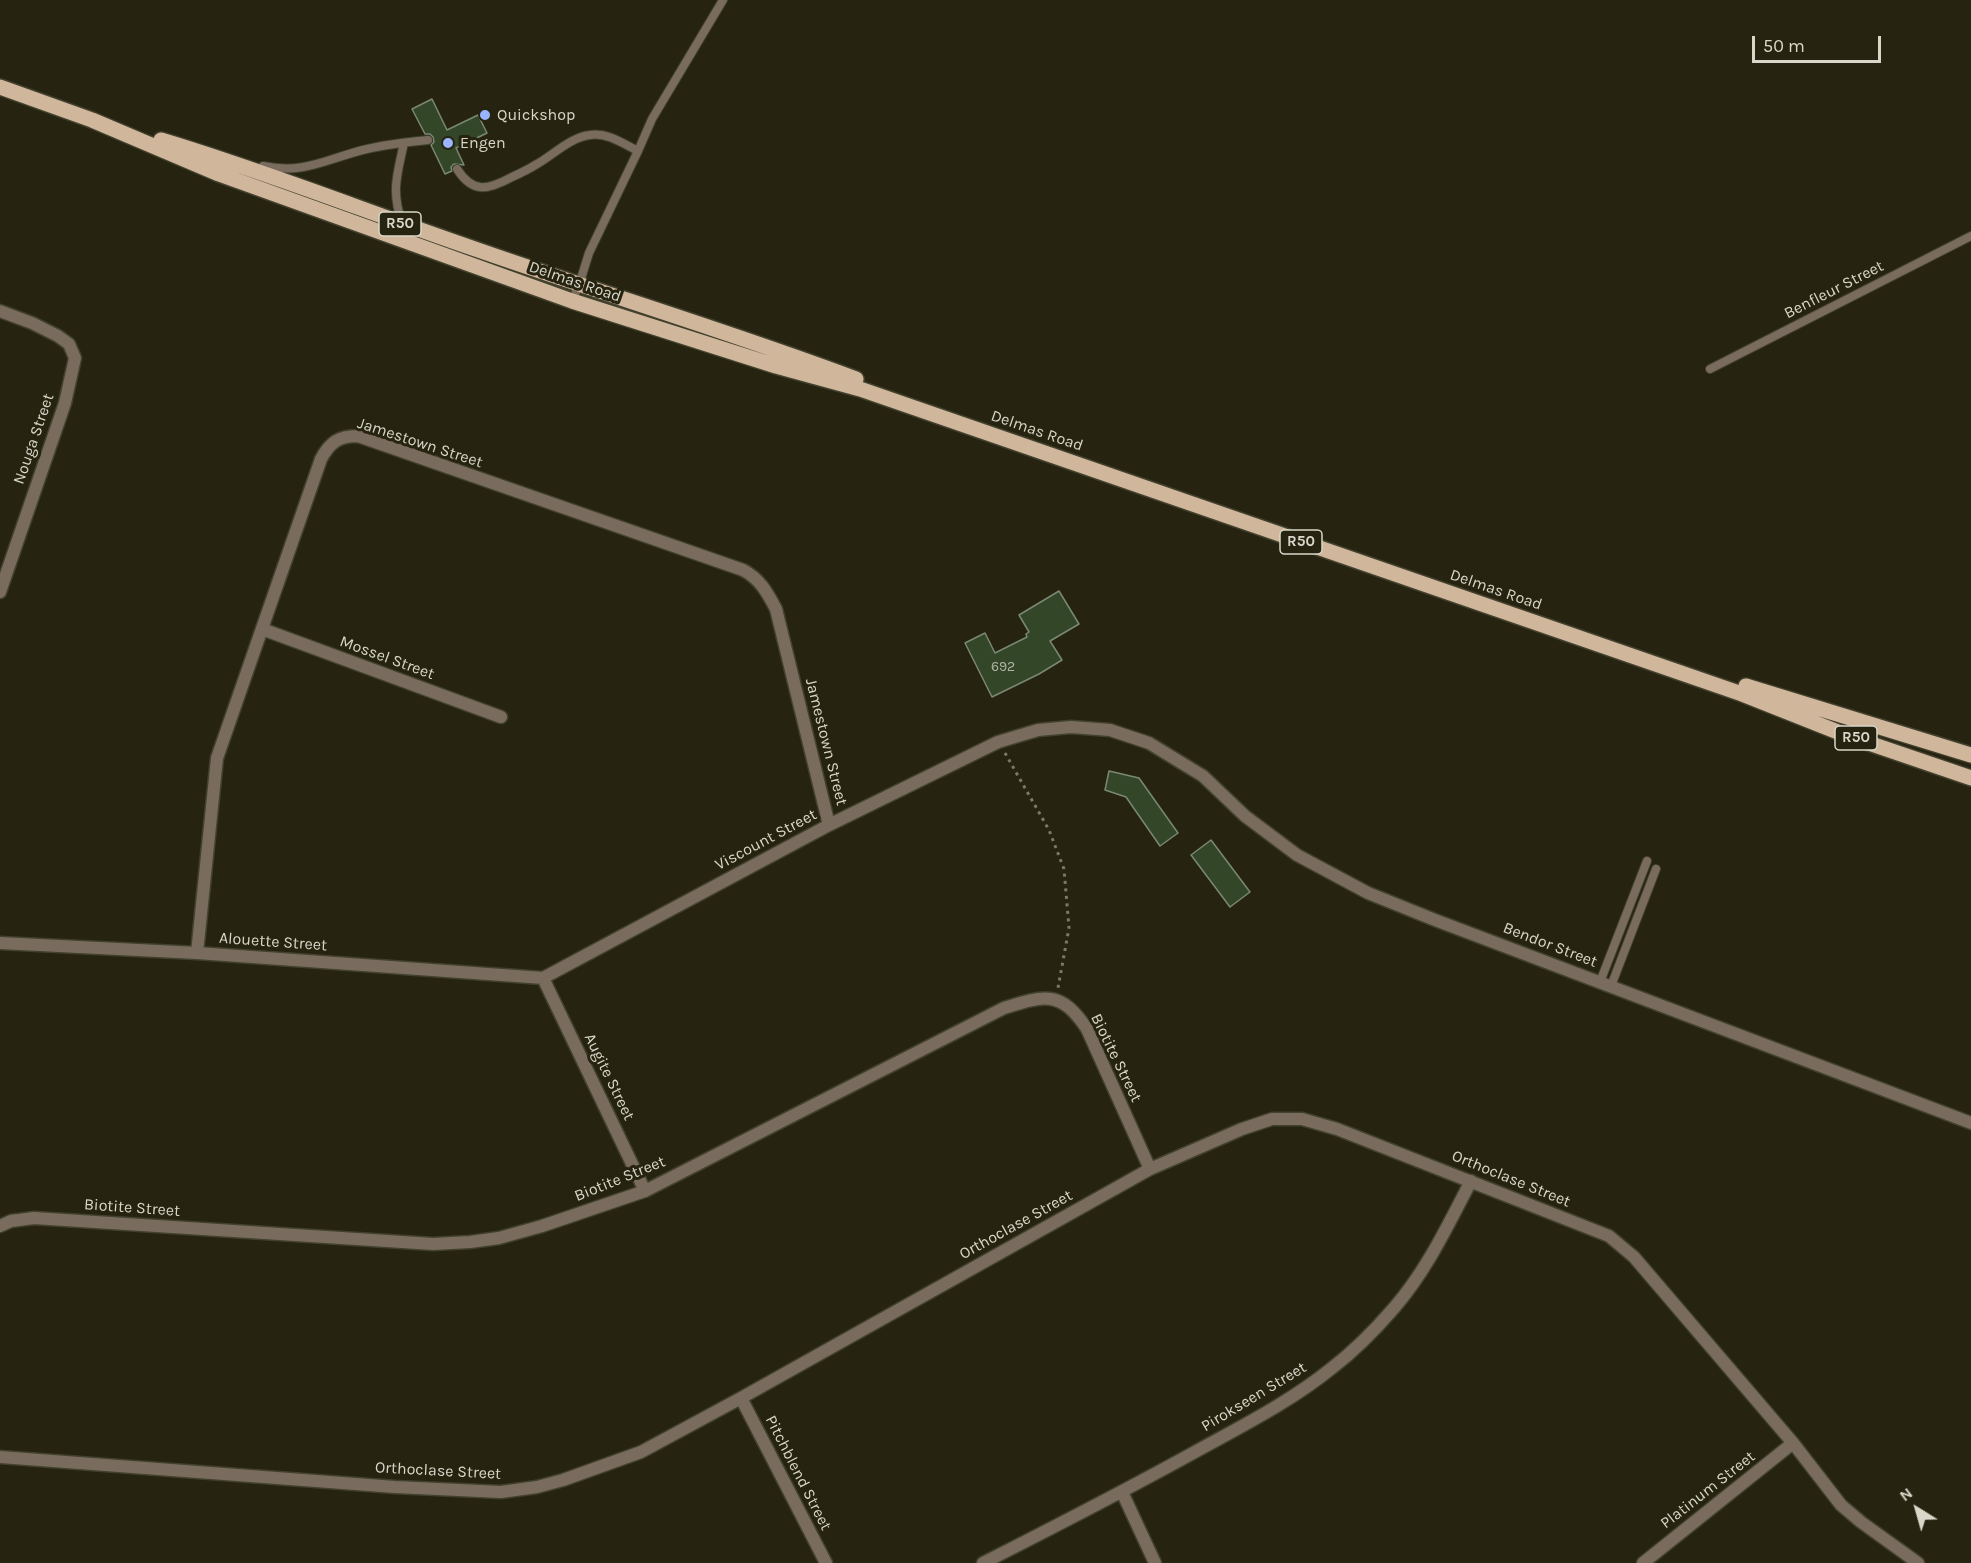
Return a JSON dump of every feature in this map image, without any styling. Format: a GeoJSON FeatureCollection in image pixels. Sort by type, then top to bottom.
{"type":"FeatureCollection","features":[{"type":"Feature","properties":{"kind":"main road","name":"Delmas Road"},"geometry":{"type":"LineString","coordinates":[[0,87],[92,120],[219,174],[572,301],[776,366],[860,388],[1742,694],[1848,736],[1971,778]]}},
{"type":"Feature","properties":{"kind":"main road","name":"Delmas Road"},"geometry":{"type":"LineString","coordinates":[[92,120],[223,158],[402,224],[784,352],[1276,526],[1745,686],[1971,755]]}},
{"type":"Feature","properties":{"kind":"street","name":"Nouga Street"},"geometry":{"type":"LineString","coordinates":[[0,311],[58,336],[69,344],[75,358],[65,403],[0,592]]}},
{"type":"Feature","properties":{"kind":"street","name":"Jamestown Street"},"geometry":{"type":"LineString","coordinates":[[197,953],[216,758],[324,454],[334,440],[345,436],[358,436],[743,570],[755,577],[776,609],[830,825]]}},
{"type":"Feature","properties":{"kind":"street","name":"Mossel Street"},"geometry":{"type":"LineString","coordinates":[[262,629],[501,717]]}},
{"type":"Feature","properties":{"kind":"street","name":"Viscount Street"},"geometry":{"type":"LineString","coordinates":[[543,978],[830,825],[998,742],[1038,730],[1071,727],[1110,730],[1149,743]]}},
{"type":"Feature","properties":{"kind":"street","name":"Bendor Street"},"geometry":{"type":"LineString","coordinates":[[1149,743],[1203,776],[1245,816],[1297,855],[1368,893],[1971,1123]]}},
{"type":"Feature","properties":{"kind":"street","name":"Alouette Street"},"geometry":{"type":"LineString","coordinates":[[0,943],[197,953],[543,978]]}},
{"type":"Feature","properties":{"kind":"street","name":"Augite Street"},"geometry":{"type":"LineString","coordinates":[[543,978],[645,1191]]}},
{"type":"Feature","properties":{"kind":"street","name":"Biotite Street"},"geometry":{"type":"LineString","coordinates":[[0,1227],[11,1221],[34,1218],[433,1244],[499,1238],[645,1191],[1004,1008],[1031,999],[1056,999],[1074,1011],[1087,1029],[1150,1169]]}},
{"type":"Feature","properties":{"kind":"street","name":"Orthoclase Street"},"geometry":{"type":"LineString","coordinates":[[0,1457],[395,1487],[501,1492],[537,1487],[640,1452],[1150,1169],[1242,1129],[1272,1119],[1302,1119],[1337,1129],[1609,1236],[1634,1257],[1793,1443],[1840,1505],[1918,1563]]}},
{"type":"Feature","properties":{"kind":"street","name":"Pirokseen Street"},"geometry":{"type":"LineString","coordinates":[[984,1563],[1122,1492],[1288,1399],[1331,1369],[1363,1341],[1395,1308],[1426,1267],[1471,1181]]}},
{"type":"Feature","properties":{"kind":"street","name":"Pitchblend Street"},"geometry":{"type":"LineString","coordinates":[[741,1398],[826,1563]]}},
{"type":"Feature","properties":{"kind":"street","name":"Platinum Street"},"geometry":{"type":"LineString","coordinates":[[1643,1563],[1793,1443]]}},
{"type":"Feature","properties":{"kind":"street"},"geometry":{"type":"LineString","coordinates":[[1122,1492],[1155,1563]]}},
{"type":"Feature","properties":{"kind":"lane"},"geometry":{"type":"LineString","coordinates":[[572,301],[589,253],[652,118],[723,0]]}},
{"type":"Feature","properties":{"kind":"lane"},"geometry":{"type":"LineString","coordinates":[[457,168],[469,183],[479,188],[488,188],[535,166],[578,138],[590,135],[603,135],[618,140],[638,151]]}},
{"type":"Feature","properties":{"kind":"lane"},"geometry":{"type":"LineString","coordinates":[[223,158],[279,170],[297,170],[368,148],[428,140]]}},
{"type":"Feature","properties":{"kind":"lane"},"geometry":{"type":"LineString","coordinates":[[402,224],[394,196],[404,143]]}},
{"type":"Feature","properties":{"kind":"lane","name":"Benfleur Street"},"geometry":{"type":"LineString","coordinates":[[1710,369],[1971,236]]}},
{"type":"Feature","properties":{"kind":"lane"},"geometry":{"type":"LineString","coordinates":[[1605,984],[1647,861]]}},
{"type":"Feature","properties":{"kind":"lane"},"geometry":{"type":"LineString","coordinates":[[1605,984],[1656,869]]}},
{"type":"Feature","properties":{"kind":"path"},"geometry":{"type":"LineString","coordinates":[[998,742],[1049,830],[1064,869],[1070,928],[1056,999]]}},
{"type":"Feature","properties":{"kind":"building"},"geometry":{"type":"Polygon","coordinates":[[[432,99],[447,130],[478,115],[487,133],[456,148],[464,165],[454,164],[451,167],[452,171],[445,174],[431,145],[434,142],[433,137],[425,134],[412,109],[432,99]]]}},
{"type":"Feature","properties":{"kind":"building"},"geometry":{"type":"Polygon","coordinates":[[[1059,591],[1079,624],[1050,641],[1062,660],[992,697],[965,643],[985,633],[995,653],[1027,637],[1026,634],[1029,632],[1019,615],[1059,591]]]}},
{"type":"Feature","properties":{"kind":"building"},"geometry":{"type":"Polygon","coordinates":[[[1109,771],[1139,778],[1178,833],[1160,846],[1126,797],[1105,790],[1109,771]]]}},
{"type":"Feature","properties":{"kind":"building"},"geometry":{"type":"Polygon","coordinates":[[[1211,840],[1250,892],[1230,907],[1191,855],[1211,840]]]}},
{"type":"Feature","properties":{"kind":"place","name":"Quickshop"},"geometry":{"type":"Point","coordinates":[485,115]}},
{"type":"Feature","properties":{"kind":"place","name":"Engen"},"geometry":{"type":"Point","coordinates":[448,143]}}]}
